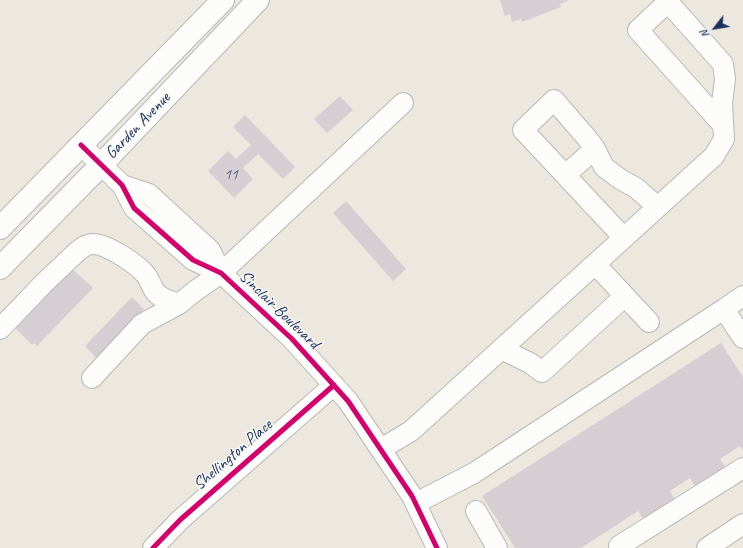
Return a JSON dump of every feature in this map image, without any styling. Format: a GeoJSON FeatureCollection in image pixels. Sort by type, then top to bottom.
{"type":"FeatureCollection","features":[{"type":"Feature","properties":{"kind":"main road","name":"Garden Avenue"},"geometry":{"type":"LineString","coordinates":[[0,228],[223,0]]}},
{"type":"Feature","properties":{"kind":"main road","name":"Garden Avenue"},"geometry":{"type":"LineString","coordinates":[[0,268],[101,165],[258,0]]}},
{"type":"Feature","properties":{"kind":"street"},"geometry":{"type":"LineString","coordinates":[[381,449],[411,431],[714,156],[724,139],[722,103],[725,79],[722,64],[668,2],[638,30],[723,125]]}},
{"type":"Feature","properties":{"kind":"street"},"geometry":{"type":"LineString","coordinates":[[624,238],[523,130],[554,100],[588,138],[604,167],[620,179],[636,188],[658,207]]}},
{"type":"Feature","properties":{"kind":"street"},"geometry":{"type":"LineString","coordinates":[[92,378],[142,324],[179,304],[221,273],[403,103]]}},
{"type":"Feature","properties":{"kind":"street","name":"Sinclair Boulevard"},"geometry":{"type":"LineString","coordinates":[[81,145],[122,185],[149,194],[210,250],[221,273],[292,339],[334,385],[348,401],[412,496],[437,548]]}},
{"type":"Feature","properties":{"kind":"street"},"geometry":{"type":"LineString","coordinates":[[566,175],[595,149]]}},
{"type":"Feature","properties":{"kind":"street"},"geometry":{"type":"LineString","coordinates":[[0,329],[70,258],[85,245],[93,244],[108,248],[140,268],[150,280],[154,291],[166,300],[179,304]]}},
{"type":"Feature","properties":{"kind":"street"},"geometry":{"type":"LineString","coordinates":[[595,264],[649,322]]}},
{"type":"Feature","properties":{"kind":"street"},"geometry":{"type":"LineString","coordinates":[[501,350],[530,363],[542,372],[625,296]]}},
{"type":"Feature","properties":{"kind":"street"},"geometry":{"type":"LineString","coordinates":[[416,503],[474,473],[743,296]]}},
{"type":"Feature","properties":{"kind":"street"},"geometry":{"type":"LineString","coordinates":[[724,309],[743,338]]}},
{"type":"Feature","properties":{"kind":"street","name":"Shellington Place"},"geometry":{"type":"LineString","coordinates":[[153,548],[180,520],[334,385]]}},
{"type":"Feature","properties":{"kind":"street"},"geometry":{"type":"LineString","coordinates":[[620,548],[619,546],[743,468]]}},
{"type":"Feature","properties":{"kind":"street"},"geometry":{"type":"LineString","coordinates":[[476,510],[497,548]]}},
{"type":"Feature","properties":{"kind":"street"},"geometry":{"type":"LineString","coordinates":[[706,548],[743,524]]}},
{"type":"Feature","properties":{"kind":"building"},"geometry":{"type":"Polygon","coordinates":[[[500,0],[569,0],[560,4],[561,7],[522,22],[521,19],[512,22],[510,14],[505,16],[500,0]]]}},
{"type":"Feature","properties":{"kind":"building"},"geometry":{"type":"Polygon","coordinates":[[[340,96],[353,110],[327,133],[314,119],[340,96]]]}},
{"type":"Feature","properties":{"kind":"building"},"geometry":{"type":"Polygon","coordinates":[[[245,115],[295,167],[283,179],[258,154],[243,168],[253,179],[234,198],[208,171],[228,151],[236,159],[251,145],[233,127],[245,115]]]}},
{"type":"Feature","properties":{"kind":"building"},"geometry":{"type":"Polygon","coordinates":[[[346,201],[406,269],[393,281],[333,213],[346,201]]]}},
{"type":"Feature","properties":{"kind":"building"},"geometry":{"type":"Polygon","coordinates":[[[71,268],[93,288],[37,346],[34,343],[32,345],[13,326],[71,268]]]}},
{"type":"Feature","properties":{"kind":"building"},"geometry":{"type":"Polygon","coordinates":[[[132,297],[144,309],[97,359],[85,346],[132,297]]]}},
{"type":"Feature","properties":{"kind":"building"},"geometry":{"type":"Polygon","coordinates":[[[721,343],[743,377],[743,451],[740,446],[720,459],[726,468],[696,488],[690,478],[670,491],[675,500],[644,520],[638,511],[581,548],[515,548],[482,496],[721,343]]]}},
{"type":"Feature","properties":{"kind":"cycle path"},"geometry":{"type":"LineString","coordinates":[[81,145],[122,185],[134,208],[193,260],[221,273],[292,339],[348,401],[412,496],[437,548]]}},
{"type":"Feature","properties":{"kind":"cycle path"},"geometry":{"type":"LineString","coordinates":[[153,548],[180,520],[334,385]]}}]}
